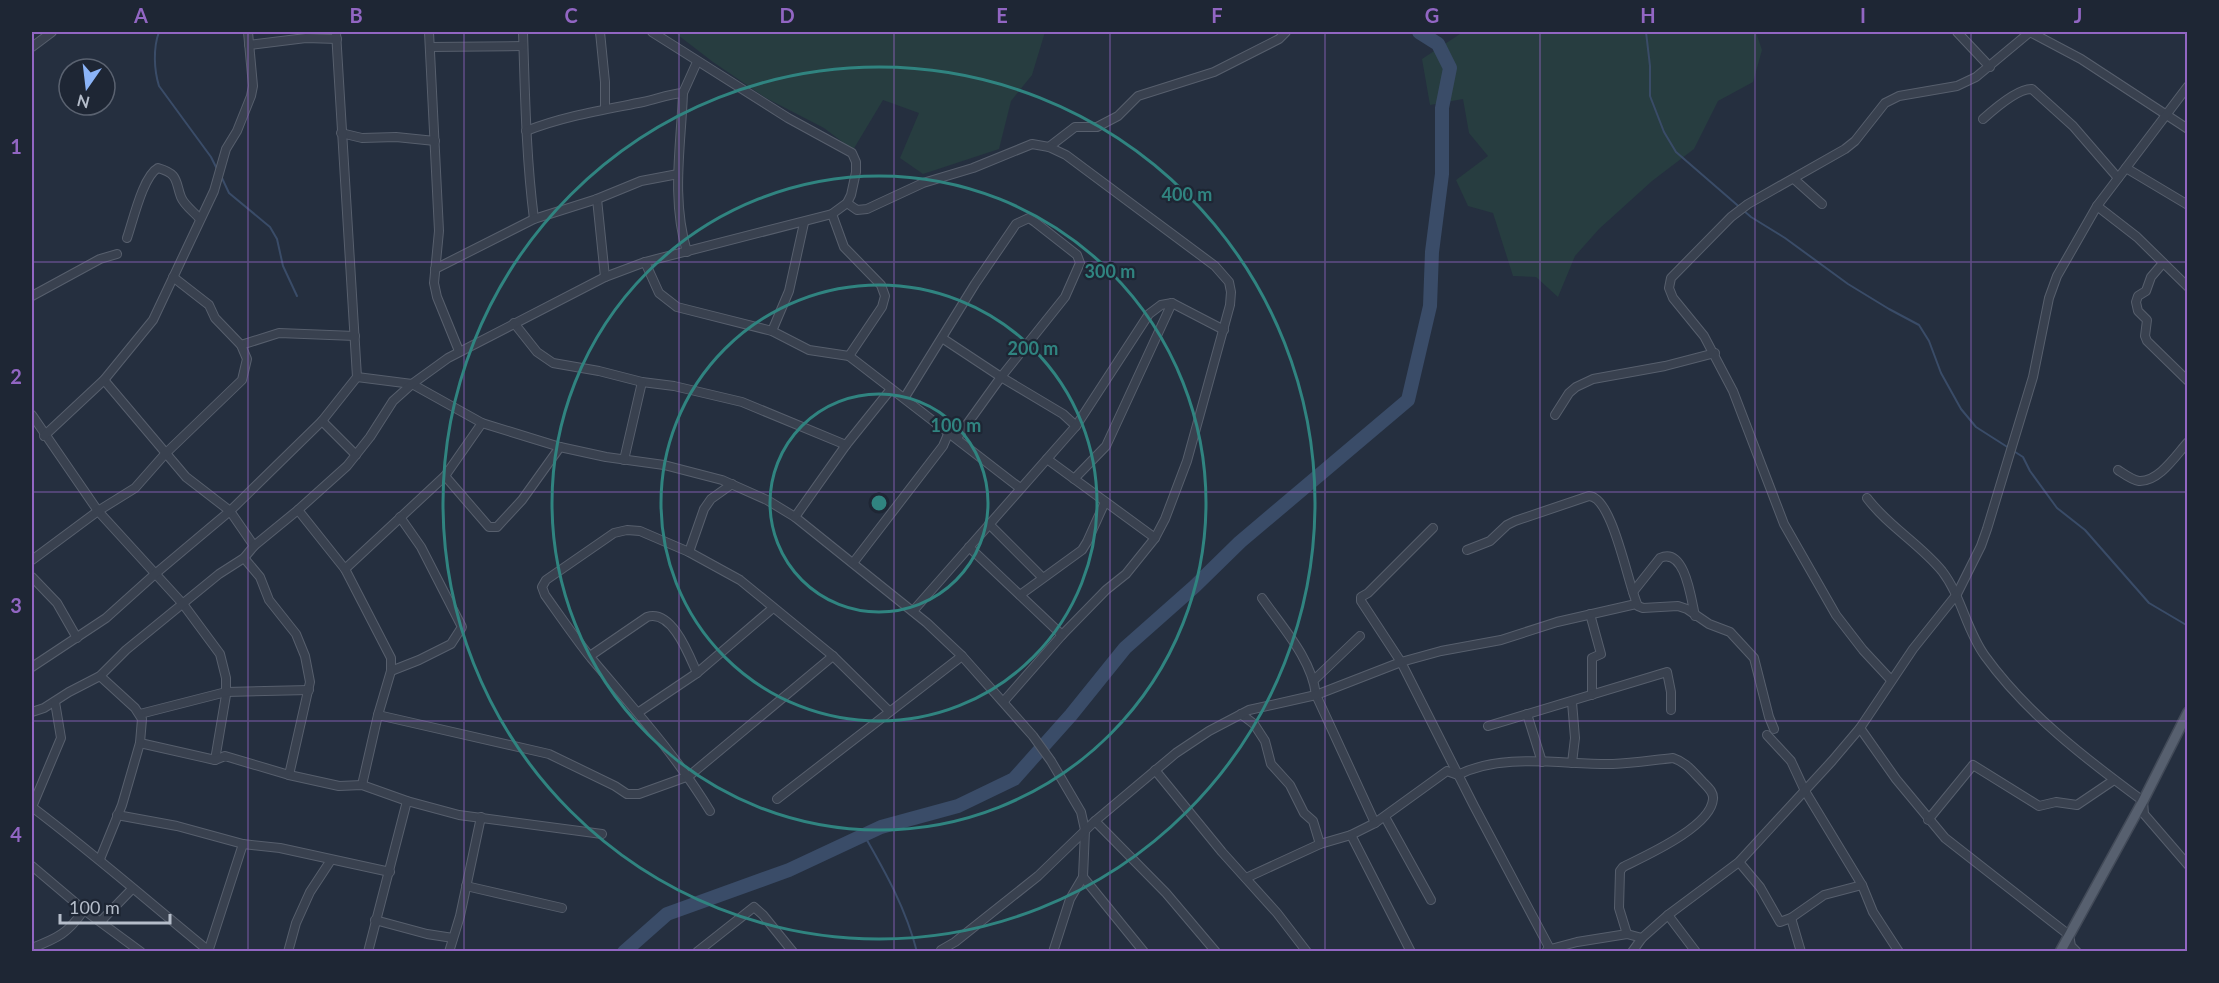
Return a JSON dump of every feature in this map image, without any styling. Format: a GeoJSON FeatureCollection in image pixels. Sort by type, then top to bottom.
{"type":"FeatureCollection","features":[{"type":"Feature","properties":{"kind":"main road"},"geometry":{"type":"LineString","coordinates":[[2060,951],[2143,801],[2187,712]]}},
{"type":"Feature","properties":{"kind":"street"},"geometry":{"type":"LineString","coordinates":[[40,32],[40,40]]}},
{"type":"Feature","properties":{"kind":"street"},"geometry":{"type":"LineString","coordinates":[[32,47],[52,32]]}},
{"type":"Feature","properties":{"kind":"street"},"geometry":{"type":"LineString","coordinates":[[44,436],[104,380],[149,326],[214,191],[226,149],[237,130],[251,96],[253,86],[248,32]]}},
{"type":"Feature","properties":{"kind":"street"},"geometry":{"type":"LineString","coordinates":[[429,32],[439,231],[434,283],[437,297],[459,351]]}},
{"type":"Feature","properties":{"kind":"street"},"geometry":{"type":"LineString","coordinates":[[523,32],[526,131],[534,219]]}},
{"type":"Feature","properties":{"kind":"street"},"geometry":{"type":"LineString","coordinates":[[600,32],[605,109]]}},
{"type":"Feature","properties":{"kind":"street"},"geometry":{"type":"LineString","coordinates":[[32,712],[56,702],[69,692],[100,676],[126,650],[219,574],[244,558],[254,546],[347,466],[393,401],[412,384],[459,351],[605,277],[645,262],[804,223],[832,214],[847,203],[856,172],[856,162],[852,153],[788,118],[652,32]]}},
{"type":"Feature","properties":{"kind":"street"},"geometry":{"type":"LineString","coordinates":[[1049,147],[1075,127],[1097,127],[1118,116],[1138,96],[1214,72],[1279,39],[1286,32]]}},
{"type":"Feature","properties":{"kind":"street"},"geometry":{"type":"LineString","coordinates":[[1957,32],[1990,67]]}},
{"type":"Feature","properties":{"kind":"street"},"geometry":{"type":"LineString","coordinates":[[1891,680],[1863,650],[1836,615],[1784,524],[1733,391],[1715,353],[1704,336],[1672,298],[1669,288],[1671,278],[1731,217],[1748,204],[1845,149],[1885,103],[1899,96],[1956,86],[1976,77],[2030,32],[2081,59],[2187,129]]}},
{"type":"Feature","properties":{"kind":"street"},"geometry":{"type":"LineString","coordinates":[[32,667],[106,618],[230,511],[322,421],[357,377],[336,35],[249,45]]}},
{"type":"Feature","properties":{"kind":"street"},"geometry":{"type":"LineString","coordinates":[[431,47],[523,46]]}},
{"type":"Feature","properties":{"kind":"street"},"geometry":{"type":"LineString","coordinates":[[687,252],[681,233],[677,201],[679,135],[683,93],[697,62]]}},
{"type":"Feature","properties":{"kind":"street"},"geometry":{"type":"LineString","coordinates":[[1632,951],[1642,938],[1668,915],[1739,862],[1805,791],[1860,728],[1891,680],[1957,594],[1984,538],[2035,371],[2052,287],[2097,206],[2187,86]]}},
{"type":"Feature","properties":{"kind":"street"},"geometry":{"type":"LineString","coordinates":[[1983,119],[2012,98],[2027,89],[2032,89],[2073,126],[2118,178]]}},
{"type":"Feature","properties":{"kind":"street"},"geometry":{"type":"LineString","coordinates":[[526,131],[572,115],[652,100],[670,93],[683,93]]}},
{"type":"Feature","properties":{"kind":"street"},"geometry":{"type":"LineString","coordinates":[[341,133],[362,138],[396,137],[435,141]]}},
{"type":"Feature","properties":{"kind":"street"},"geometry":{"type":"LineString","coordinates":[[847,203],[857,210],[867,209],[923,183],[973,168],[1032,144],[1049,147],[1066,155],[1215,266],[1229,282],[1231,292],[1224,330],[1187,461],[1165,519],[1155,538],[1120,580],[1106,590],[1062,635],[1004,702]]}},
{"type":"Feature","properties":{"kind":"street"},"geometry":{"type":"LineString","coordinates":[[127,238],[146,181],[158,168],[165,170],[177,180],[181,198],[200,219]]}},
{"type":"Feature","properties":{"kind":"street"},"geometry":{"type":"LineString","coordinates":[[2126,168],[2187,205]]}},
{"type":"Feature","properties":{"kind":"street"},"geometry":{"type":"LineString","coordinates":[[435,268],[534,219],[597,199],[641,181],[678,174]]}},
{"type":"Feature","properties":{"kind":"street"},"geometry":{"type":"LineString","coordinates":[[1794,179],[1822,204]]}},
{"type":"Feature","properties":{"kind":"street"},"geometry":{"type":"LineString","coordinates":[[597,199],[605,277]]}},
{"type":"Feature","properties":{"kind":"street"},"geometry":{"type":"LineString","coordinates":[[2097,206],[2137,237],[2187,287]]}},
{"type":"Feature","properties":{"kind":"street"},"geometry":{"type":"LineString","coordinates":[[832,214],[844,247],[881,285],[885,296],[882,307],[849,356]]}},
{"type":"Feature","properties":{"kind":"street"},"geometry":{"type":"LineString","coordinates":[[905,397],[1016,224],[1029,219],[1035,222],[1077,255],[1080,263],[1065,297],[1001,377],[957,438]]}},
{"type":"Feature","properties":{"kind":"street"},"geometry":{"type":"LineString","coordinates":[[772,331],[782,314],[789,291],[804,223]]}},
{"type":"Feature","properties":{"kind":"street"},"geometry":{"type":"LineString","coordinates":[[32,296],[100,259],[117,254]]}},
{"type":"Feature","properties":{"kind":"street"},"geometry":{"type":"LineString","coordinates":[[645,262],[659,293],[677,307],[772,331],[809,350],[849,356],[1020,488]]}},
{"type":"Feature","properties":{"kind":"street"},"geometry":{"type":"LineString","coordinates":[[2163,263],[2151,277],[2146,291],[2138,296],[2136,302],[2138,311],[2147,320],[2145,336],[2147,341],[2187,381]]}},
{"type":"Feature","properties":{"kind":"street"},"geometry":{"type":"LineString","coordinates":[[32,560],[98,511],[135,488],[165,454],[242,380],[247,358],[241,345],[215,318],[209,305],[173,277]]}},
{"type":"Feature","properties":{"kind":"street"},"geometry":{"type":"LineString","coordinates":[[913,611],[1076,426],[1149,314],[1161,305],[1172,303],[1224,330]]}},
{"type":"Feature","properties":{"kind":"street"},"geometry":{"type":"LineString","coordinates":[[1074,479],[1106,446],[1172,303]]}},
{"type":"Feature","properties":{"kind":"street"},"geometry":{"type":"LineString","coordinates":[[523,334],[524,318]]}},
{"type":"Feature","properties":{"kind":"street"},"geometry":{"type":"LineString","coordinates":[[514,323],[537,352],[552,363],[599,371],[642,382],[674,386],[742,402],[846,445]]}},
{"type":"Feature","properties":{"kind":"street"},"geometry":{"type":"LineString","coordinates":[[241,345],[279,333],[355,336]]}},
{"type":"Feature","properties":{"kind":"street"},"geometry":{"type":"LineString","coordinates":[[942,338],[1063,414],[1076,426]]}},
{"type":"Feature","properties":{"kind":"street"},"geometry":{"type":"LineString","coordinates":[[1555,415],[1569,393],[1593,379],[1665,366],[1715,353]]}},
{"type":"Feature","properties":{"kind":"street"},"geometry":{"type":"LineString","coordinates":[[357,377],[412,384],[482,423],[560,447],[687,470],[732,484],[767,500],[795,518],[913,611],[962,656],[1033,736],[1051,761],[1081,812],[1085,830],[1083,877],[1070,899],[1053,951]]}},
{"type":"Feature","properties":{"kind":"street"},"geometry":{"type":"LineString","coordinates":[[104,380],[165,454],[196,485],[230,511],[254,546]]}},
{"type":"Feature","properties":{"kind":"street"},"geometry":{"type":"LineString","coordinates":[[624,460],[642,382]]}},
{"type":"Feature","properties":{"kind":"street"},"geometry":{"type":"LineString","coordinates":[[795,518],[846,445],[891,388]]}},
{"type":"Feature","properties":{"kind":"street"},"geometry":{"type":"LineString","coordinates":[[32,416],[98,511],[183,604],[220,654],[226,678],[226,692],[215,760]]}},
{"type":"Feature","properties":{"kind":"street"},"geometry":{"type":"LineString","coordinates":[[322,421],[356,455]]}},
{"type":"Feature","properties":{"kind":"street"},"geometry":{"type":"LineString","coordinates":[[345,569],[445,476],[482,423]]}},
{"type":"Feature","properties":{"kind":"street"},"geometry":{"type":"LineString","coordinates":[[853,563],[943,446],[949,432]]}},
{"type":"Feature","properties":{"kind":"street"},"geometry":{"type":"LineString","coordinates":[[2118,470],[2135,480],[2149,479],[2160,473],[2187,442]]}},
{"type":"Feature","properties":{"kind":"street"},"geometry":{"type":"LineString","coordinates":[[445,476],[489,527],[497,527],[522,500],[560,447]]}},
{"type":"Feature","properties":{"kind":"street"},"geometry":{"type":"LineString","coordinates":[[1047,459],[1155,538]]}},
{"type":"Feature","properties":{"kind":"street"},"geometry":{"type":"LineString","coordinates":[[689,552],[711,499],[732,484]]}},
{"type":"Feature","properties":{"kind":"street"},"geometry":{"type":"LineString","coordinates":[[1467,550],[1490,541],[1507,525],[1515,521],[1594,496],[1599,500],[1612,525],[1636,604]]}},
{"type":"Feature","properties":{"kind":"street"},"geometry":{"type":"LineString","coordinates":[[1867,498],[1879,514],[1936,564],[1957,594],[1971,633],[1984,655],[2007,684],[2030,710],[2114,780],[2143,801],[2144,814],[2187,865]]}},
{"type":"Feature","properties":{"kind":"street"},"geometry":{"type":"LineString","coordinates":[[1020,595],[1082,550],[1105,502]]}},
{"type":"Feature","properties":{"kind":"street"},"geometry":{"type":"LineString","coordinates":[[298,510],[345,569],[391,658],[391,671],[362,784]]}},
{"type":"Feature","properties":{"kind":"street"},"geometry":{"type":"LineString","coordinates":[[391,671],[451,644],[462,627],[422,547],[400,517]]}},
{"type":"Feature","properties":{"kind":"street"},"geometry":{"type":"LineString","coordinates":[[988,524],[1042,577]]}},
{"type":"Feature","properties":{"kind":"street"},"geometry":{"type":"LineString","coordinates":[[1433,528],[1368,593],[1361,597],[1361,601],[1401,662],[1547,950],[1577,942],[1627,934],[1642,938]]}},
{"type":"Feature","properties":{"kind":"street"},"geometry":{"type":"LineString","coordinates":[[710,811],[689,776],[639,712],[590,657],[545,595],[542,587],[546,580],[614,533],[627,530],[640,531],[689,552],[740,580],[833,656],[889,711]]}},
{"type":"Feature","properties":{"kind":"street"},"geometry":{"type":"LineString","coordinates":[[969,547],[1062,635]]}},
{"type":"Feature","properties":{"kind":"street"},"geometry":{"type":"LineString","coordinates":[[1633,592],[1660,558],[1666,555],[1672,557],[1683,569],[1695,616]]}},
{"type":"Feature","properties":{"kind":"street"},"geometry":{"type":"LineString","coordinates":[[244,558],[260,577],[269,600],[296,634],[310,682],[289,775]]}},
{"type":"Feature","properties":{"kind":"street"},"geometry":{"type":"LineString","coordinates":[[32,577],[57,603],[77,638]]}},
{"type":"Feature","properties":{"kind":"street"},"geometry":{"type":"LineString","coordinates":[[1262,598],[1298,649],[1314,680],[1316,695],[1375,823]]}},
{"type":"Feature","properties":{"kind":"street"},"geometry":{"type":"LineString","coordinates":[[941,950],[955,942],[1038,876],[1085,830],[1155,770],[1209,731],[1249,710],[1316,695],[1401,662],[1452,648],[1501,640],[1557,622],[1636,604],[1643,608],[1678,606],[1730,632],[1754,658],[1774,729]]}},
{"type":"Feature","properties":{"kind":"street"},"geometry":{"type":"LineString","coordinates":[[639,712],[697,673],[773,608]]}},
{"type":"Feature","properties":{"kind":"street"},"geometry":{"type":"LineString","coordinates":[[1590,614],[1601,654],[1592,658],[1592,695]]}},
{"type":"Feature","properties":{"kind":"street"},"geometry":{"type":"LineString","coordinates":[[590,657],[653,615],[663,618],[678,634],[697,673]]}},
{"type":"Feature","properties":{"kind":"street"},"geometry":{"type":"LineString","coordinates":[[1314,680],[1360,636]]}},
{"type":"Feature","properties":{"kind":"street"},"geometry":{"type":"LineString","coordinates":[[378,715],[549,754],[627,794],[639,794],[689,776],[833,656]]}},
{"type":"Feature","properties":{"kind":"street"},"geometry":{"type":"LineString","coordinates":[[777,799],[962,656]]}},
{"type":"Feature","properties":{"kind":"street"},"geometry":{"type":"LineString","coordinates":[[1488,726],[1667,672],[1671,710]]}},
{"type":"Feature","properties":{"kind":"street"},"geometry":{"type":"LineString","coordinates":[[100,676],[140,714],[143,724],[140,743],[122,805],[100,859]]}},
{"type":"Feature","properties":{"kind":"street"},"geometry":{"type":"LineString","coordinates":[[140,714],[226,692],[309,690]]}},
{"type":"Feature","properties":{"kind":"street"},"geometry":{"type":"LineString","coordinates":[[56,702],[61,738],[32,807],[100,859],[132,889],[209,951],[243,844]]}},
{"type":"Feature","properties":{"kind":"street"},"geometry":{"type":"LineString","coordinates":[[1572,702],[1575,732],[1572,763]]}},
{"type":"Feature","properties":{"kind":"street"},"geometry":{"type":"LineString","coordinates":[[1241,714],[1254,724],[1265,741],[1271,764],[1290,784],[1304,813],[1313,821],[1320,844]]}},
{"type":"Feature","properties":{"kind":"street"},"geometry":{"type":"LineString","coordinates":[[1527,714],[1542,762]]}},
{"type":"Feature","properties":{"kind":"street"},"geometry":{"type":"LineString","coordinates":[[1860,728],[1928,820],[1956,848],[2069,935],[2071,946],[2077,951]]}},
{"type":"Feature","properties":{"kind":"street"},"geometry":{"type":"LineString","coordinates":[[1767,735],[1791,761],[1805,791],[1862,885],[1873,912],[1899,951]]}},
{"type":"Feature","properties":{"kind":"street"},"geometry":{"type":"LineString","coordinates":[[140,743],[215,760],[225,756],[289,775],[339,786],[362,784],[407,801],[459,815],[602,834]]}},
{"type":"Feature","properties":{"kind":"street"},"geometry":{"type":"LineString","coordinates":[[1458,775],[1490,764],[1542,762],[1613,764],[1673,758],[1687,765],[1711,791],[1713,800],[1708,813],[1676,841],[1623,867],[1620,871],[1619,908],[1627,934]]}},
{"type":"Feature","properties":{"kind":"street"},"geometry":{"type":"LineString","coordinates":[[1928,820],[1973,765],[2040,806],[2056,802],[2076,805],[2114,780]]}},
{"type":"Feature","properties":{"kind":"street"},"geometry":{"type":"LineString","coordinates":[[1155,770],[1307,951]]}},
{"type":"Feature","properties":{"kind":"street"},"geometry":{"type":"LineString","coordinates":[[1246,878],[1320,844],[1351,835],[1375,823],[1440,774],[1452,771],[1458,775]]}},
{"type":"Feature","properties":{"kind":"street"},"geometry":{"type":"LineString","coordinates":[[368,951],[407,801]]}},
{"type":"Feature","properties":{"kind":"street"},"geometry":{"type":"LineString","coordinates":[[117,815],[177,826],[243,844],[280,848],[390,872]]}},
{"type":"Feature","properties":{"kind":"street"},"geometry":{"type":"LineString","coordinates":[[1385,817],[1431,900]]}},
{"type":"Feature","properties":{"kind":"street"},"geometry":{"type":"LineString","coordinates":[[449,951],[460,915],[481,818]]}},
{"type":"Feature","properties":{"kind":"street"},"geometry":{"type":"LineString","coordinates":[[1095,821],[1166,893],[1216,951]]}},
{"type":"Feature","properties":{"kind":"street"},"geometry":{"type":"LineString","coordinates":[[1351,835],[1411,951]]}},
{"type":"Feature","properties":{"kind":"street"},"geometry":{"type":"LineString","coordinates":[[288,951],[296,923],[310,892],[332,860]]}},
{"type":"Feature","properties":{"kind":"street"},"geometry":{"type":"LineString","coordinates":[[1739,862],[1762,891],[1778,921],[1791,918],[1824,895],[1862,885]]}},
{"type":"Feature","properties":{"kind":"street"},"geometry":{"type":"LineString","coordinates":[[32,866],[84,910],[141,951]]}},
{"type":"Feature","properties":{"kind":"street"},"geometry":{"type":"LineString","coordinates":[[1083,877],[1144,951]]}},
{"type":"Feature","properties":{"kind":"street"},"geometry":{"type":"LineString","coordinates":[[466,886],[562,908]]}},
{"type":"Feature","properties":{"kind":"street"},"geometry":{"type":"LineString","coordinates":[[101,921],[132,889]]}},
{"type":"Feature","properties":{"kind":"street"},"geometry":{"type":"LineString","coordinates":[[697,951],[754,907],[764,915],[793,951]]}},
{"type":"Feature","properties":{"kind":"street"},"geometry":{"type":"LineString","coordinates":[[32,950],[72,928],[84,910]]}},
{"type":"Feature","properties":{"kind":"street"},"geometry":{"type":"LineString","coordinates":[[1668,915],[1696,951]]}},
{"type":"Feature","properties":{"kind":"street"},"geometry":{"type":"LineString","coordinates":[[1791,918],[1801,951]]}},
{"type":"Feature","properties":{"kind":"street"},"geometry":{"type":"LineString","coordinates":[[375,920],[427,934],[453,938]]}},
{"type":"Feature","properties":{"kind":"green space"},"geometry":{"type":"Polygon","coordinates":[[[674,32],[1045,32],[1032,75],[1011,101],[999,149],[923,174],[900,158],[919,113],[883,100],[853,150],[824,128],[766,98],[674,32]]]}},
{"type":"Feature","properties":{"kind":"green space"},"geometry":{"type":"Polygon","coordinates":[[[1463,32],[1756,32],[1762,50],[1753,82],[1718,101],[1694,149],[1652,181],[1599,229],[1575,256],[1558,297],[1536,277],[1513,276],[1493,213],[1468,206],[1456,180],[1488,156],[1469,133],[1463,99],[1430,105],[1422,59],[1463,32]]]}},
{"type":"Feature","properties":{"kind":"waterway"},"geometry":{"type":"LineString","coordinates":[[159,32],[155,59],[159,86],[211,157],[217,169]]}},
{"type":"Feature","properties":{"kind":"waterway"},"geometry":{"type":"LineString","coordinates":[[624,952],[667,914],[789,870],[881,827],[958,806],[1014,779],[1071,715],[1125,648],[1195,586],[1240,542],[1408,400],[1430,306],[1432,252],[1442,174],[1442,108],[1450,68],[1438,44],[1419,32]]}},
{"type":"Feature","properties":{"kind":"waterway"},"geometry":{"type":"LineString","coordinates":[[1646,32],[1650,66],[1650,96],[1664,132],[1676,152],[1751,217],[1785,238],[1848,284],[1919,325],[1961,409],[1976,427],[2023,457],[2030,471],[2057,508],[2085,530],[2149,603],[2188,626]]}},
{"type":"Feature","properties":{"kind":"waterway"},"geometry":{"type":"LineString","coordinates":[[221,176],[229,193],[270,227],[277,239],[283,266],[297,296]]}},
{"type":"Feature","properties":{"kind":"waterway"},"geometry":{"type":"LineString","coordinates":[[864,835],[888,877],[917,952]]}}]}
